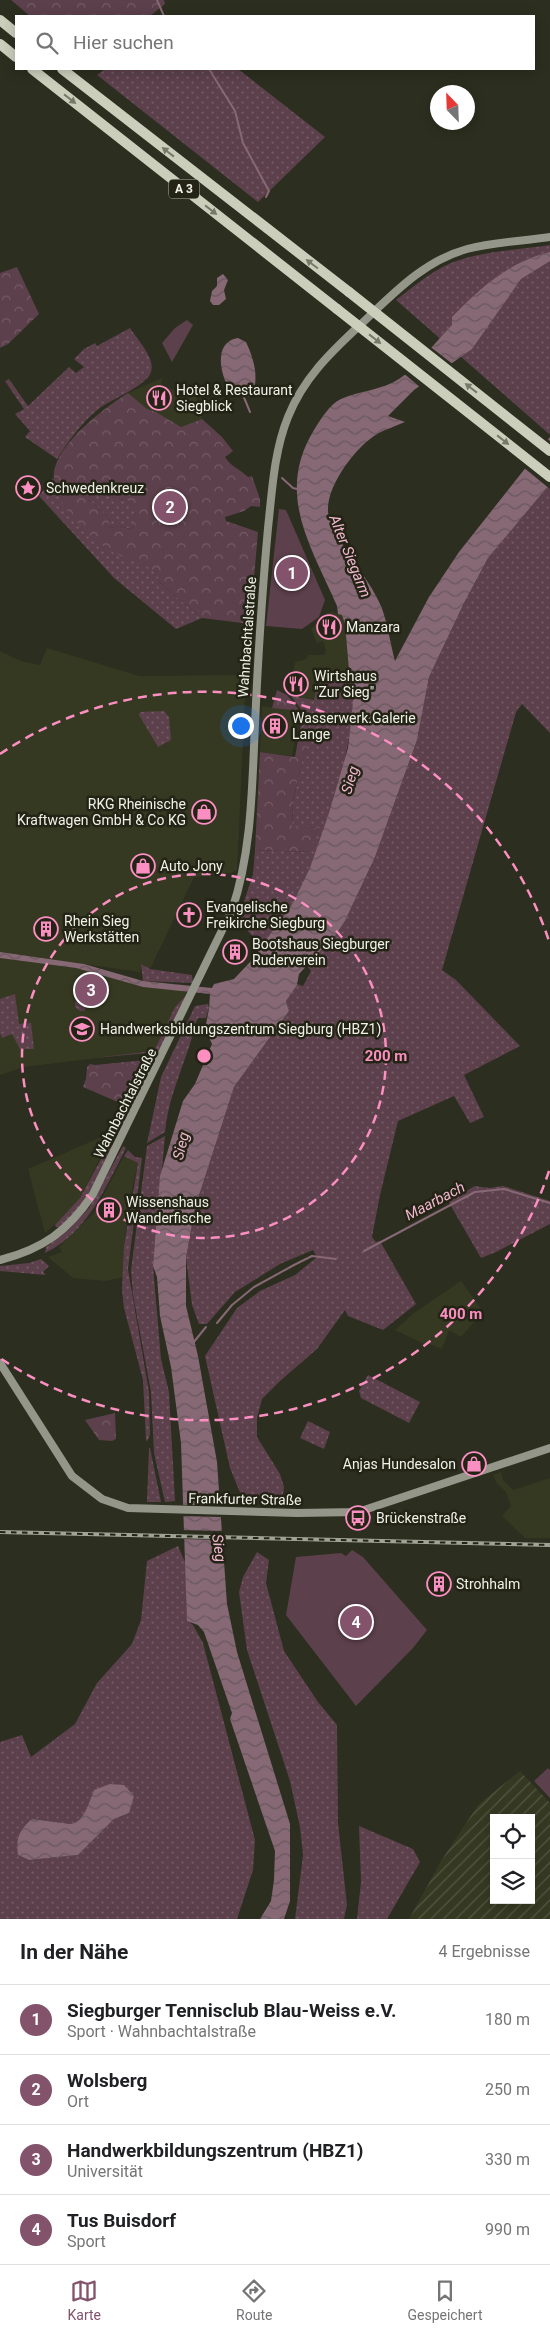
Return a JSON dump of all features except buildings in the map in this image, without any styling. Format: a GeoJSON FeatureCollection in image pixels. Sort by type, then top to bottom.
{"type":"FeatureCollection","features":[{"type":"Feature","properties":{"kind":"highway"},"geometry":{"type":"LineString","coordinates":[[0,20],[15,32]]}},
{"type":"Feature","properties":{"kind":"highway"},"geometry":{"type":"LineString","coordinates":[[0,44],[15,56]]}},
{"type":"Feature","properties":{"kind":"highway","name":"A 3"},"geometry":{"type":"LineString","coordinates":[[33,70],[550,477]]}},
{"type":"Feature","properties":{"kind":"highway","name":"A 3"},"geometry":{"type":"LineString","coordinates":[[63,70],[550,451]]}},
{"type":"Feature","properties":{"kind":"main road","name":"Wahnbachtalstraße"},"geometry":{"type":"LineString","coordinates":[[0,1260],[38,1247],[56,1236],[78,1216],[93,1194],[198,984],[232,910],[242,880],[251,803],[261,600],[274,477],[281,436],[288,417],[312,372],[396,290],[424,268],[446,256],[468,248],[550,237]]}},
{"type":"Feature","properties":{"kind":"main road","name":"Frankfurter Straße"},"geometry":{"type":"LineString","coordinates":[[0,1363],[63,1464],[83,1486],[114,1504],[128,1508],[347,1514],[366,1510],[550,1448]]}},
{"type":"Feature","properties":{"kind":"shaded area"},"geometry":{"type":"Polygon","coordinates":[[[162,378],[161,386],[196,396],[202,419],[181,427],[156,412],[147,410],[128,393],[162,378]]]}},
{"type":"Feature","properties":{"kind":"shaded area"},"geometry":{"type":"Polygon","coordinates":[[[332,612],[342,615],[345,624],[350,682],[319,679],[315,700],[297,697],[297,695],[289,693],[295,662],[307,659],[308,655],[325,655],[326,650],[323,641],[317,643],[311,629],[328,618],[327,613],[332,612]]]}},
{"type":"Feature","properties":{"kind":"shaded area"},"geometry":{"type":"Polygon","coordinates":[[[47,648],[139,676],[246,675],[237,870],[231,873],[194,877],[150,969],[142,964],[140,972],[0,952],[0,651],[21,661],[40,665],[47,648]]]}},
{"type":"Feature","properties":{"kind":"shaded area"},"geometry":{"type":"Polygon","coordinates":[[[262,706],[300,711],[292,756],[260,752],[262,706]]]}},
{"type":"Feature","properties":{"kind":"shaded area","name":"Handwerksbildungszentrum Siegburg (HBZ1)"},"geometry":{"type":"Polygon","coordinates":[[[0,958],[76,968],[143,987],[189,991],[175,1007],[154,1051],[24,1067],[0,1075],[0,958]]]}},
{"type":"Feature","properties":{"kind":"shaded area"},"geometry":{"type":"Polygon","coordinates":[[[113,1132],[80,1198],[70,1211],[45,1233],[28,1169],[113,1132]]]}},
{"type":"Feature","properties":{"kind":"shaded area"},"geometry":{"type":"Polygon","coordinates":[[[124,1156],[138,1163],[130,1199],[124,1246],[123,1277],[105,1281],[73,1278],[48,1257],[62,1252],[59,1247],[94,1213],[124,1156]]]}},
{"type":"Feature","properties":{"kind":"shaded area"},"geometry":{"type":"Polygon","coordinates":[[[461,1281],[483,1312],[461,1337],[449,1330],[442,1349],[427,1343],[426,1345],[395,1330],[414,1313],[461,1281]]]}},
{"type":"Feature","properties":{"kind":"shaded area"},"geometry":{"type":"Polygon","coordinates":[[[501,1472],[503,1480],[513,1490],[550,1478],[550,1538],[525,1538],[502,1516],[511,1506],[506,1492],[496,1482],[493,1475],[501,1472]]]}},
{"type":"Feature","properties":{"kind":"shaded area"},"geometry":{"type":"Polygon","coordinates":[[[520,1771],[550,1803],[550,1919],[409,1919],[441,1861],[478,1805],[520,1771]]]}},
{"type":"Feature","properties":{"kind":"green space"},"geometry":{"type":"Polygon","coordinates":[[[11,0],[164,0],[165,4],[151,15],[29,15],[11,0]]]}},
{"type":"Feature","properties":{"kind":"green space"},"geometry":{"type":"Polygon","coordinates":[[[104,70],[239,70],[325,137],[258,202],[97,75],[104,70]]]}},
{"type":"Feature","properties":{"kind":"green space"},"geometry":{"type":"Polygon","coordinates":[[[550,245],[549,434],[396,300],[429,275],[451,263],[487,253],[550,245]]]}},
{"type":"Feature","properties":{"kind":"green space"},"geometry":{"type":"Polygon","coordinates":[[[17,267],[39,314],[8,344],[0,348],[0,273],[17,267]]]}},
{"type":"Feature","properties":{"kind":"green space"},"geometry":{"type":"Polygon","coordinates":[[[187,320],[193,325],[172,362],[162,343],[175,328],[187,320]]]}},
{"type":"Feature","properties":{"kind":"green space"},"geometry":{"type":"Polygon","coordinates":[[[130,328],[151,361],[152,367],[148,377],[137,387],[94,412],[77,431],[57,459],[25,437],[30,431],[15,414],[24,409],[5,381],[9,379],[28,406],[69,367],[76,373],[84,367],[74,359],[84,349],[95,343],[97,346],[130,328]]]}},
{"type":"Feature","properties":{"kind":"green space"},"geometry":{"type":"Polygon","coordinates":[[[128,393],[147,409],[156,412],[181,427],[202,419],[222,437],[233,451],[225,457],[227,460],[248,477],[252,476],[260,499],[260,507],[251,506],[244,511],[225,517],[226,521],[258,532],[250,624],[202,618],[159,582],[157,572],[109,550],[92,537],[75,520],[61,500],[54,480],[55,468],[69,442],[106,408],[128,393]],[[99,491],[89,495],[88,499],[109,518],[110,528],[120,526],[130,529],[133,527],[138,510],[128,501],[113,497],[112,492],[99,491]]]}},
{"type":"Feature","properties":{"kind":"green space"},"geometry":{"type":"Polygon","coordinates":[[[53,478],[59,497],[158,573],[159,582],[202,618],[176,629],[114,578],[39,496],[53,478]]]}},
{"type":"Feature","properties":{"kind":"green space"},"geometry":{"type":"Polygon","coordinates":[[[550,484],[550,733],[522,704],[516,712],[442,970],[456,980],[520,1046],[464,1075],[484,1117],[470,1123],[454,1096],[398,1121],[372,1237],[376,1242],[380,1241],[416,1304],[383,1330],[348,1316],[345,1310],[317,1349],[262,1399],[257,1418],[257,1437],[280,1474],[284,1487],[282,1501],[243,1500],[230,1468],[205,1356],[237,1308],[260,1291],[295,1275],[317,1257],[313,1250],[280,1264],[235,1292],[207,1324],[199,1324],[192,1305],[186,1258],[195,1208],[234,1087],[289,1011],[286,1001],[297,984],[303,986],[311,971],[308,967],[321,950],[327,948],[345,921],[375,857],[417,740],[429,677],[464,603],[488,558],[550,484]]]}},
{"type":"Feature","properties":{"kind":"green space"},"geometry":{"type":"Polygon","coordinates":[[[99,491],[112,492],[113,497],[128,501],[139,510],[133,527],[130,529],[120,526],[110,528],[109,518],[88,499],[89,495],[99,491]]]}},
{"type":"Feature","properties":{"kind":"green space"},"geometry":{"type":"Polygon","coordinates":[[[279,509],[286,510],[325,600],[319,617],[302,629],[266,626],[279,509]]]}},
{"type":"Feature","properties":{"kind":"green space"},"geometry":{"type":"Polygon","coordinates":[[[319,679],[354,683],[350,735],[336,796],[315,856],[293,903],[263,948],[238,920],[253,874],[255,850],[309,852],[318,828],[292,827],[293,802],[312,713],[303,712],[291,696],[314,700],[319,679]]]}},
{"type":"Feature","properties":{"kind":"green space"},"geometry":{"type":"Polygon","coordinates":[[[277,690],[287,695],[300,711],[272,708],[277,690]]]}},
{"type":"Feature","properties":{"kind":"green space"},"geometry":{"type":"Polygon","coordinates":[[[164,711],[169,717],[171,740],[158,747],[139,715],[140,712],[164,711]]]}},
{"type":"Feature","properties":{"kind":"green space"},"geometry":{"type":"Polygon","coordinates":[[[303,712],[313,713],[293,801],[292,826],[318,828],[310,852],[255,850],[260,752],[295,757],[303,712]]]}},
{"type":"Feature","properties":{"kind":"green space"},"geometry":{"type":"Polygon","coordinates":[[[141,964],[150,969],[192,975],[193,983],[143,981],[141,964]]]}},
{"type":"Feature","properties":{"kind":"green space"},"geometry":{"type":"Polygon","coordinates":[[[15,994],[19,1024],[31,1023],[34,1049],[20,1049],[12,1034],[2,1038],[0,1033],[0,999],[15,994]]]}},
{"type":"Feature","properties":{"kind":"green space"},"geometry":{"type":"Polygon","coordinates":[[[187,994],[159,1052],[94,1058],[154,1051],[175,1007],[187,994]]]}},
{"type":"Feature","properties":{"kind":"green space"},"geometry":{"type":"Polygon","coordinates":[[[79,998],[93,1001],[95,1006],[85,1007],[85,1011],[80,1011],[75,1007],[75,1002],[79,998]]]}},
{"type":"Feature","properties":{"kind":"green space"},"geometry":{"type":"Polygon","coordinates":[[[208,1004],[209,1008],[206,1018],[198,1018],[195,1025],[172,1098],[165,1132],[147,1143],[161,1077],[195,1006],[208,1004]]]}},
{"type":"Feature","properties":{"kind":"green space"},"geometry":{"type":"Polygon","coordinates":[[[146,1060],[153,1064],[120,1132],[114,1133],[148,1062],[86,1080],[87,1067],[90,1064],[146,1060]]]}},
{"type":"Feature","properties":{"kind":"green space"},"geometry":{"type":"Polygon","coordinates":[[[149,1062],[127,1106],[83,1087],[89,1070],[93,1068],[149,1062]]]}},
{"type":"Feature","properties":{"kind":"green space"},"geometry":{"type":"Polygon","coordinates":[[[165,1136],[153,1266],[161,1359],[169,1392],[175,1501],[165,1502],[154,1453],[151,1392],[133,1295],[131,1270],[147,1146],[165,1136]]]}},
{"type":"Feature","properties":{"kind":"green space"},"geometry":{"type":"Polygon","coordinates":[[[109,1144],[113,1146],[85,1200],[60,1227],[56,1227],[55,1225],[80,1198],[109,1144]]]}},
{"type":"Feature","properties":{"kind":"green space"},"geometry":{"type":"Polygon","coordinates":[[[123,1146],[126,1148],[94,1208],[73,1234],[45,1253],[46,1247],[66,1232],[89,1208],[123,1146]]]}},
{"type":"Feature","properties":{"kind":"green space"},"geometry":{"type":"Polygon","coordinates":[[[128,1150],[135,1157],[142,1158],[128,1269],[149,1392],[150,1434],[146,1441],[143,1380],[124,1308],[122,1290],[124,1246],[138,1163],[124,1156],[128,1150]]]}},
{"type":"Feature","properties":{"kind":"green space"},"geometry":{"type":"Polygon","coordinates":[[[475,1186],[489,1188],[503,1186],[550,1201],[550,1224],[481,1258],[448,1201],[475,1186]]]}},
{"type":"Feature","properties":{"kind":"green space"},"geometry":{"type":"Polygon","coordinates":[[[41,1259],[49,1266],[43,1272],[46,1275],[0,1271],[0,1266],[29,1263],[41,1259]]]}},
{"type":"Feature","properties":{"kind":"green space"},"geometry":{"type":"Polygon","coordinates":[[[368,1375],[420,1402],[409,1423],[361,1398],[359,1391],[368,1375]]]}},
{"type":"Feature","properties":{"kind":"green space"},"geometry":{"type":"Polygon","coordinates":[[[115,1413],[116,1439],[112,1441],[99,1440],[85,1420],[115,1413]]]}},
{"type":"Feature","properties":{"kind":"green space"},"geometry":{"type":"Polygon","coordinates":[[[308,1421],[330,1432],[324,1449],[300,1438],[308,1421]]]}},
{"type":"Feature","properties":{"kind":"green space"},"geometry":{"type":"Polygon","coordinates":[[[150,1448],[161,1502],[147,1502],[150,1448]]]}},
{"type":"Feature","properties":{"kind":"green space"},"geometry":{"type":"Polygon","coordinates":[[[178,1546],[186,1564],[187,1620],[193,1625],[203,1643],[255,1840],[253,1870],[237,1919],[0,1919],[0,1742],[22,1735],[31,1757],[75,1724],[97,1683],[132,1644],[141,1620],[147,1561],[178,1546]],[[94,1790],[86,1810],[76,1822],[71,1824],[32,1819],[18,1855],[29,1860],[78,1855],[114,1819],[129,1813],[94,1790]]]}},
{"type":"Feature","properties":{"kind":"green space"},"geometry":{"type":"Polygon","coordinates":[[[352,1550],[363,1557],[427,1630],[413,1648],[356,1706],[286,1615],[296,1557],[341,1553],[346,1556],[352,1550]]]}},
{"type":"Feature","properties":{"kind":"green space"},"geometry":{"type":"Polygon","coordinates":[[[257,1552],[269,1560],[266,1583],[284,1651],[318,1702],[337,1725],[338,1823],[347,1905],[344,1919],[295,1919],[303,1855],[300,1827],[290,1781],[247,1650],[239,1592],[243,1577],[257,1552]]]}},
{"type":"Feature","properties":{"kind":"green space"},"geometry":{"type":"Polygon","coordinates":[[[548,1768],[550,1770],[550,1798],[534,1781],[548,1768]]]}},
{"type":"Feature","properties":{"kind":"green space"},"geometry":{"type":"Polygon","coordinates":[[[359,1826],[413,1849],[420,1862],[387,1919],[357,1919],[361,1882],[359,1826]]]}},
{"type":"Feature","properties":{"kind":"water"},"geometry":{"type":"Polygon","coordinates":[[[550,252],[550,261],[521,279],[472,349],[414,390],[388,416],[405,422],[387,429],[368,440],[350,460],[334,485],[328,509],[330,520],[341,542],[376,595],[381,606],[395,661],[429,597],[459,552],[550,437],[550,484],[488,558],[464,603],[429,677],[417,740],[375,857],[345,921],[327,948],[321,950],[299,974],[297,985],[286,1001],[289,1011],[234,1087],[195,1208],[186,1258],[186,1306],[198,1356],[217,1462],[227,1604],[237,1652],[290,1824],[290,1901],[284,1919],[260,1919],[271,1901],[275,1851],[230,1719],[232,1713],[204,1632],[198,1625],[187,1621],[181,1443],[171,1367],[160,1316],[157,1277],[153,1266],[160,1176],[183,1101],[195,1084],[212,1044],[205,1029],[210,994],[143,987],[76,968],[0,958],[0,952],[84,964],[143,981],[212,988],[214,984],[234,979],[251,961],[293,903],[310,868],[329,813],[348,748],[354,693],[354,683],[350,682],[345,624],[342,615],[338,614],[337,606],[308,541],[301,520],[297,498],[297,476],[303,453],[316,426],[337,401],[385,386],[405,375],[452,325],[452,317],[485,286],[521,262],[550,252]]]}},
{"type":"Feature","properties":{"kind":"water"},"geometry":{"type":"Polygon","coordinates":[[[223,274],[228,280],[224,290],[226,299],[219,305],[213,305],[210,301],[212,291],[217,286],[217,278],[223,274]]]}},
{"type":"Feature","properties":{"kind":"water"},"geometry":{"type":"Polygon","coordinates":[[[238,338],[246,342],[255,369],[255,384],[251,397],[233,395],[222,371],[221,354],[224,346],[238,338]]]}},
{"type":"Feature","properties":{"kind":"water"},"geometry":{"type":"Polygon","coordinates":[[[110,1784],[124,1785],[134,1796],[129,1813],[114,1819],[78,1855],[29,1860],[18,1855],[19,1835],[32,1819],[71,1824],[76,1822],[86,1810],[94,1790],[110,1784]]]}},
{"type":"Feature","properties":{"kind":"pier"},"geometry":{"type":"Polygon","coordinates":[[[428,345],[454,365],[421,388],[402,372],[428,345]]]}},
{"type":"Feature","properties":{"kind":"pier"},"geometry":{"type":"Polygon","coordinates":[[[546,438],[550,441],[550,489],[523,467],[546,438]]]}},
{"type":"Feature","properties":{"kind":"pier"},"geometry":{"type":"Polygon","coordinates":[[[180,1505],[222,1505],[222,1517],[180,1516],[180,1505]]]}},
{"type":"Feature","properties":{"kind":"pier"},"geometry":{"type":"Polygon","coordinates":[[[180,1530],[223,1531],[224,1540],[181,1539],[180,1530]]]}},
{"type":"Feature","properties":{"kind":"waterway"},"geometry":{"type":"LineString","coordinates":[[157,0],[164,15]]}},
{"type":"Feature","properties":{"kind":"waterway"},"geometry":{"type":"LineString","coordinates":[[210,70],[235,111],[243,143],[269,191],[266,197]]}},
{"type":"Feature","properties":{"kind":"waterway"},"geometry":{"type":"LineString","coordinates":[[243,395],[250,412]]}},
{"type":"Feature","properties":{"kind":"waterway"},"geometry":{"type":"LineString","coordinates":[[282,478],[293,488],[297,489]]}},
{"type":"Feature","properties":{"kind":"waterway","name":"Maarbach"},"geometry":{"type":"LineString","coordinates":[[364,1251],[475,1192],[504,1189],[550,1203]]}},
{"type":"Feature","properties":{"kind":"waterway","name":"Maarbach"},"geometry":{"type":"LineString","coordinates":[[217,1323],[232,1305],[254,1287],[294,1265],[312,1256],[336,1259]]}},
{"type":"Feature","properties":{"kind":"waterway","name":"Maarbach"},"geometry":{"type":"LineString","coordinates":[[193,1343],[206,1327]]}},
{"type":"Feature","properties":{"kind":"railway"},"geometry":{"type":"LineString","coordinates":[[0,1532],[550,1545]]}},
{"type":"Feature","properties":{"kind":"place","name":"Hotel & Restaurant Siegblick"},"geometry":{"type":"Point","coordinates":[159,398]}},
{"type":"Feature","properties":{"kind":"place","name":"Schwedenkreuz"},"geometry":{"type":"Point","coordinates":[28,488]}},
{"type":"Feature","properties":{"kind":"place","name":"Wolsberg"},"geometry":{"type":"Point","coordinates":[170,507]}},
{"type":"Feature","properties":{"kind":"place","name":"Siegburger Tennisclub Blau-Weiss e.V."},"geometry":{"type":"Point","coordinates":[292,573]}},
{"type":"Feature","properties":{"kind":"place","name":"Manzara"},"geometry":{"type":"Point","coordinates":[329,627]}},
{"type":"Feature","properties":{"kind":"place","name":"Wirtshaus \"Zur Sieg\""},"geometry":{"type":"Point","coordinates":[296,684]}},
{"type":"Feature","properties":{"kind":"place","name":"Wasserwerk.Galerie Lange"},"geometry":{"type":"Point","coordinates":[275,726]}},
{"type":"Feature","properties":{"kind":"place","name":"RKG Rheinische Kraftwagen GmbH & Co KG"},"geometry":{"type":"Point","coordinates":[204,812]}},
{"type":"Feature","properties":{"kind":"place","name":"Auto Jony"},"geometry":{"type":"Point","coordinates":[143,866]}},
{"type":"Feature","properties":{"kind":"place","name":"Evangelische Freikirche Siegburg"},"geometry":{"type":"Point","coordinates":[189,915]}},
{"type":"Feature","properties":{"kind":"place","name":"Rhein Sieg Werkstätten"},"geometry":{"type":"Point","coordinates":[46,929]}},
{"type":"Feature","properties":{"kind":"place","name":"Bootshaus Siegburger Ruderverein"},"geometry":{"type":"Point","coordinates":[235,952]}},
{"type":"Feature","properties":{"kind":"place","name":"Handwerkbildungszentrum (HBZ1)"},"geometry":{"type":"Point","coordinates":[91,990]}},
{"type":"Feature","properties":{"kind":"place","name":"Handwerksbildungszentrum Siegburg (HBZ1)"},"geometry":{"type":"Point","coordinates":[82,1029]}},
{"type":"Feature","properties":{"kind":"place","name":"Wissenshaus Wanderfische"},"geometry":{"type":"Point","coordinates":[109,1210]}},
{"type":"Feature","properties":{"kind":"place","name":"Anjas Hundesalon"},"geometry":{"type":"Point","coordinates":[474,1464]}},
{"type":"Feature","properties":{"kind":"place","name":"Brückenstraße"},"geometry":{"type":"Point","coordinates":[358,1518]}},
{"type":"Feature","properties":{"kind":"place","name":"Strohhalm"},"geometry":{"type":"Point","coordinates":[439,1584]}},
{"type":"Feature","properties":{"kind":"place","name":"Tus Buisdorf"},"geometry":{"type":"Point","coordinates":[356,1622]}},
{"type":"Feature","properties":{"kind":"water label","name":"Alter Siegarm"},"geometry":{"type":"Point","coordinates":[350,556]}},
{"type":"Feature","properties":{"kind":"water label","name":"Sieg"},"geometry":{"type":"Point","coordinates":[350,780]}},
{"type":"Feature","properties":{"kind":"water label","name":"Sieg"},"geometry":{"type":"Point","coordinates":[181,1146]}},
{"type":"Feature","properties":{"kind":"water label","name":"Sieg"},"geometry":{"type":"Point","coordinates":[219,1548]}}]}
